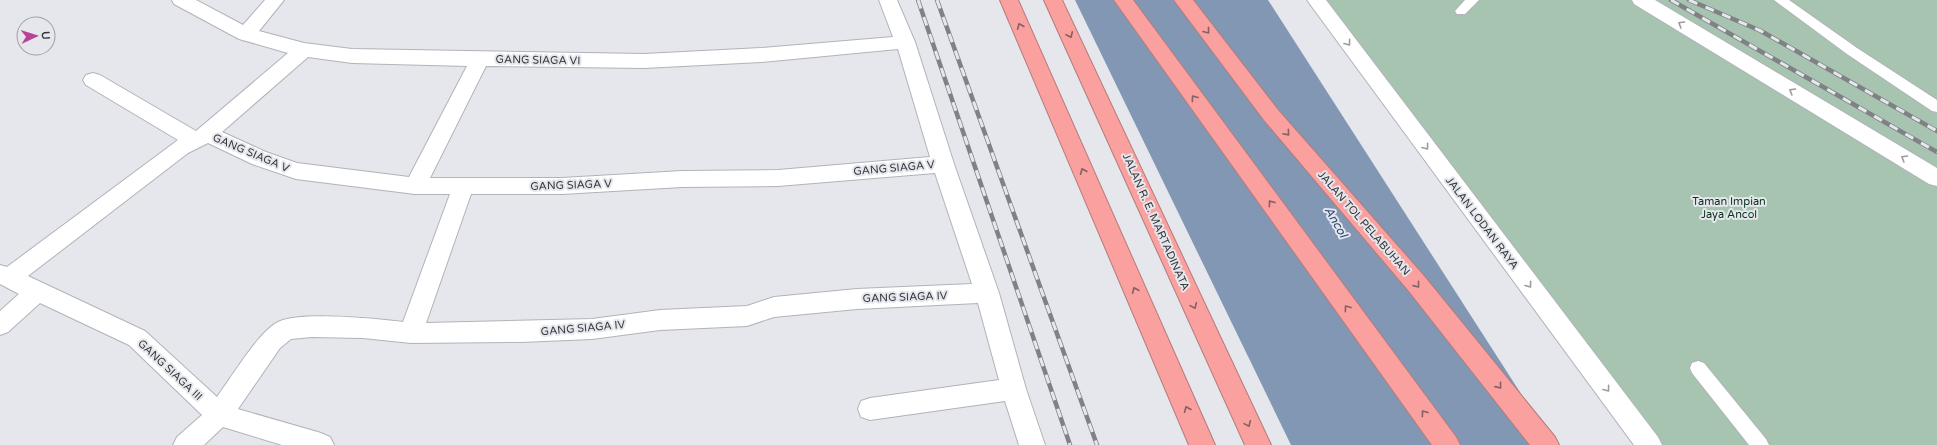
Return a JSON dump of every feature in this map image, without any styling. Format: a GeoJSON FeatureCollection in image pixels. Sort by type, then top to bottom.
{"type":"FeatureCollection","features":[{"type":"Feature","properties":{"kind":"highway"},"geometry":{"type":"LineString","coordinates":[[1009,0],[1202,445]]}},
{"type":"Feature","properties":{"kind":"highway","name":"JALAN R. E. MARTADINATA"},"geometry":{"type":"LineString","coordinates":[[1053,0],[1258,445]]}},
{"type":"Feature","properties":{"kind":"highway"},"geometry":{"type":"LineString","coordinates":[[1123,0],[1446,445]]}},
{"type":"Feature","properties":{"kind":"highway","name":"JALAN TOL PELABUHAN"},"geometry":{"type":"LineString","coordinates":[[1183,0],[1271,114],[1416,283],[1546,445]]}},
{"type":"Feature","properties":{"kind":"street","name":"GANG SIAGA VI"},"geometry":{"type":"LineString","coordinates":[[181,0],[246,34],[273,43],[304,50],[352,56],[448,60],[644,61],[761,55],[905,42]]}},
{"type":"Feature","properties":{"kind":"street"},"geometry":{"type":"LineString","coordinates":[[246,34],[275,0]]}},
{"type":"Feature","properties":{"kind":"street"},"geometry":{"type":"LineString","coordinates":[[888,0],[905,42],[943,164],[988,293],[1014,389],[1032,445]]}},
{"type":"Feature","properties":{"kind":"street","name":"JALAN LODAN RAYA"},"geometry":{"type":"LineString","coordinates":[[1316,0],[1649,445]]}},
{"type":"Feature","properties":{"kind":"street"},"geometry":{"type":"LineString","coordinates":[[1641,0],[1937,178]]}},
{"type":"Feature","properties":{"kind":"street"},"geometry":{"type":"LineString","coordinates":[[4,276],[181,148],[201,137],[304,50]]}},
{"type":"Feature","properties":{"kind":"street"},"geometry":{"type":"LineString","coordinates":[[415,186],[480,59]]}},
{"type":"Feature","properties":{"kind":"street","name":"GANG SIAGA V"},"geometry":{"type":"LineString","coordinates":[[93,80],[201,137],[296,171],[415,186],[562,186],[682,180],[778,178],[943,164]]}},
{"type":"Feature","properties":{"kind":"street"},"geometry":{"type":"LineString","coordinates":[[411,333],[463,187]]}},
{"type":"Feature","properties":{"kind":"street","name":"GANG SIAGA III"},"geometry":{"type":"LineString","coordinates":[[4,276],[137,338],[219,414],[322,445]]}},
{"type":"Feature","properties":{"kind":"street"},"geometry":{"type":"LineString","coordinates":[[0,325],[37,292]]}},
{"type":"Feature","properties":{"kind":"street","name":"GANG SIAGA IV"},"geometry":{"type":"LineString","coordinates":[[186,445],[219,414],[272,341],[286,329],[312,327],[362,328],[411,333],[521,332],[592,329],[660,320],[747,316],[774,307],[857,299],[988,293]]}},
{"type":"Feature","properties":{"kind":"street"},"geometry":{"type":"LineString","coordinates":[[870,409],[1014,389]]}},
{"type":"Feature","properties":{"kind":"lane"},"geometry":{"type":"LineString","coordinates":[[1461,11],[1473,0]]}},
{"type":"Feature","properties":{"kind":"lane"},"geometry":{"type":"LineString","coordinates":[[1780,0],[1852,51],[1937,107]]}},
{"type":"Feature","properties":{"kind":"lane"},"geometry":{"type":"LineString","coordinates":[[1698,368],[1760,445]]}},
{"type":"Feature","properties":{"kind":"green space","name":"Taman Impian Jaya Ancol"},"geometry":{"type":"Polygon","coordinates":[[[1316,0],[1937,0],[1937,445],[1648,445],[1316,0]]]}},
{"type":"Feature","properties":{"kind":"water","name":"Ancol"},"geometry":{"type":"Polygon","coordinates":[[[1075,0],[1268,0],[1554,445],[1291,445],[1075,0]]]}},
{"type":"Feature","properties":{"kind":"railway"},"geometry":{"type":"LineString","coordinates":[[918,0],[1070,445]]}},
{"type":"Feature","properties":{"kind":"railway"},"geometry":{"type":"LineString","coordinates":[[937,0],[1097,445]]}},
{"type":"Feature","properties":{"kind":"railway"},"geometry":{"type":"LineString","coordinates":[[1671,0],[1937,152]]}},
{"type":"Feature","properties":{"kind":"railway"},"geometry":{"type":"LineString","coordinates":[[1689,0],[1761,31],[1937,131]]}}]}
